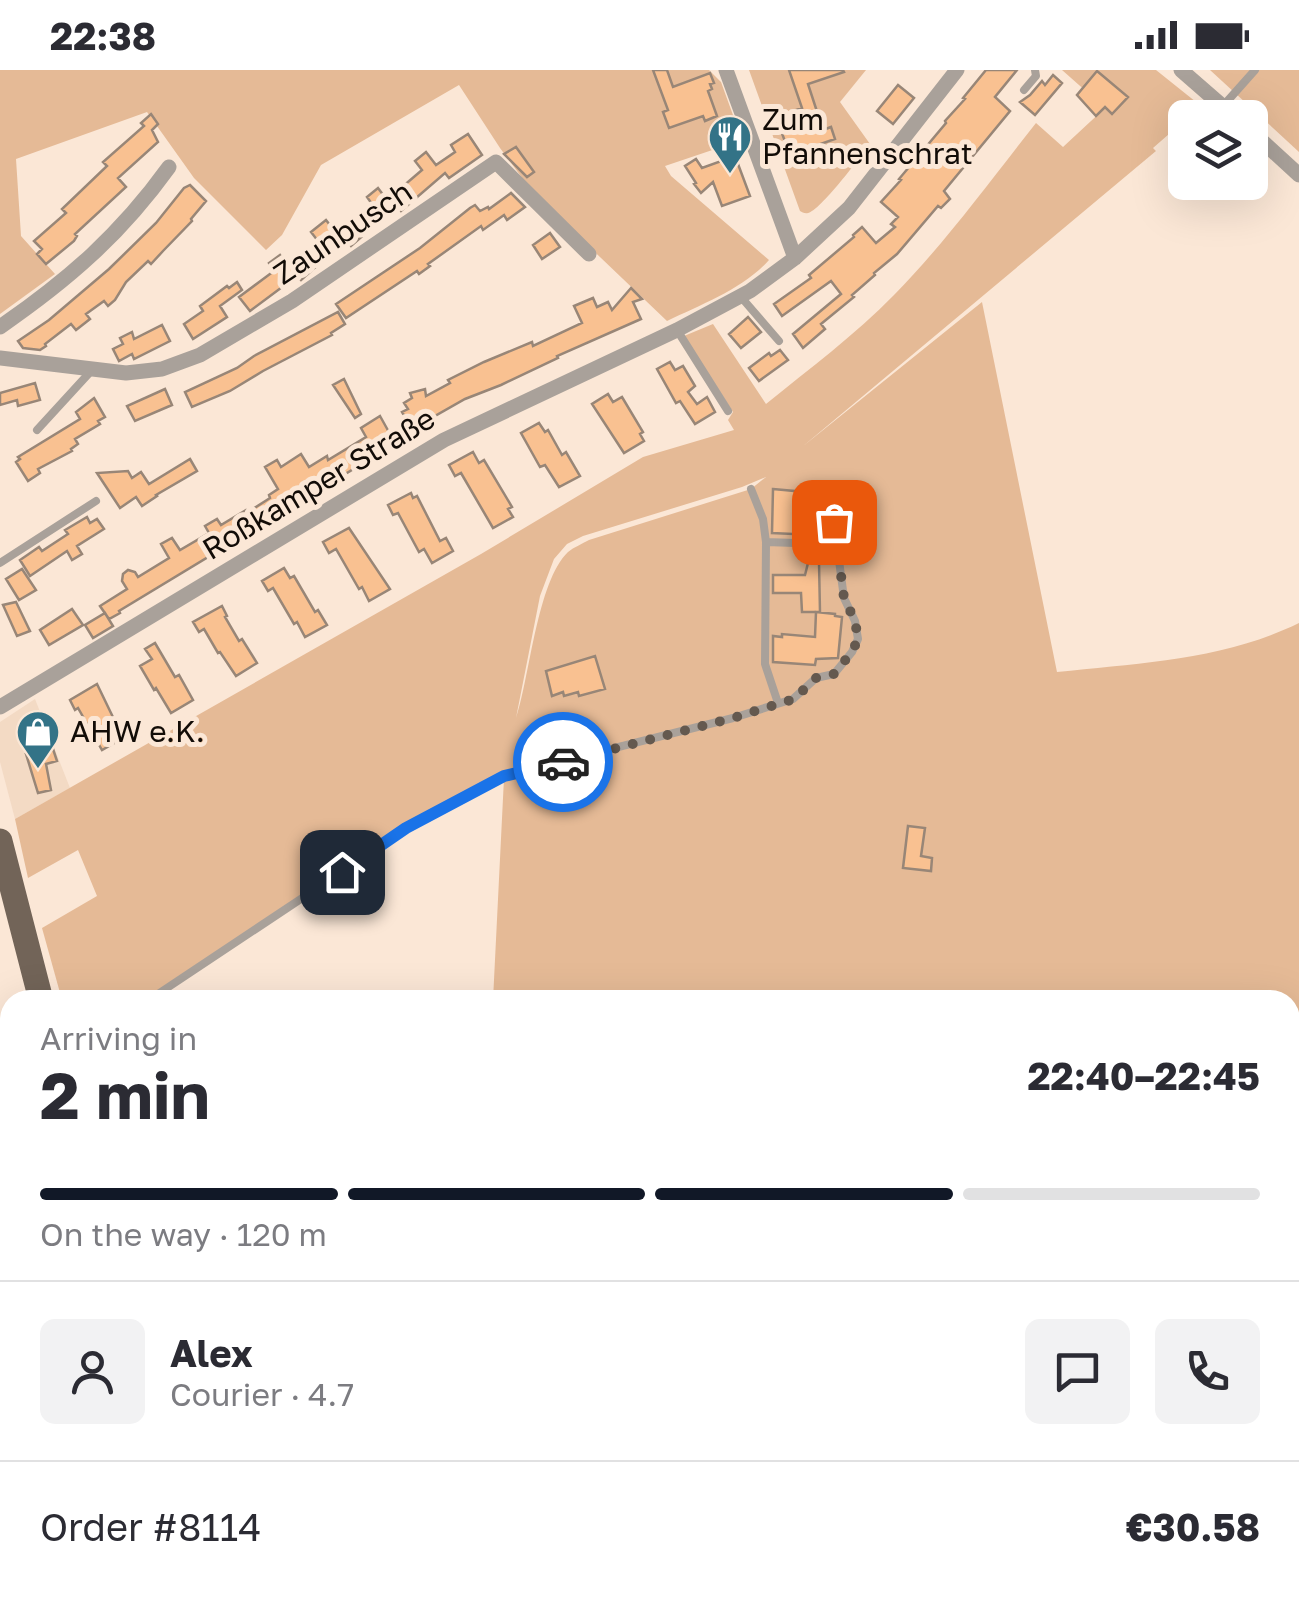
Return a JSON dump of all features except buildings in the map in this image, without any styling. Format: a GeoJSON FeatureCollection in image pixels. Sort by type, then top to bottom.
{"type":"FeatureCollection","features":[{"type":"Feature","properties":{"kind":"main road"},"geometry":{"type":"LineString","coordinates":[[0,841],[39,990]]}},
{"type":"Feature","properties":{"kind":"street"},"geometry":{"type":"LineString","coordinates":[[726,70],[795,258]]}},
{"type":"Feature","properties":{"kind":"street","name":"Roßkamper Straße"},"geometry":{"type":"LineString","coordinates":[[0,707],[444,440],[741,297],[795,258],[849,208],[957,70]]}},
{"type":"Feature","properties":{"kind":"street"},"geometry":{"type":"LineString","coordinates":[[1182,70],[1216,100]]}},
{"type":"Feature","properties":{"kind":"street"},"geometry":{"type":"LineString","coordinates":[[1268,146],[1299,174]]}},
{"type":"Feature","properties":{"kind":"street","name":"Zaunbusch"},"geometry":{"type":"LineString","coordinates":[[0,358],[126,373],[162,370],[200,356],[292,302],[496,162],[589,254]]}},
{"type":"Feature","properties":{"kind":"street"},"geometry":{"type":"LineString","coordinates":[[0,327],[58,286],[108,242],[169,166]]}},
{"type":"Feature","properties":{"kind":"lane"},"geometry":{"type":"LineString","coordinates":[[1024,90],[1036,76],[1035,70]]}},
{"type":"Feature","properties":{"kind":"lane"},"geometry":{"type":"LineString","coordinates":[[1236,100],[1255,70]]}},
{"type":"Feature","properties":{"kind":"lane"},"geometry":{"type":"LineString","coordinates":[[741,297],[778,341]]}},
{"type":"Feature","properties":{"kind":"lane"},"geometry":{"type":"LineString","coordinates":[[677,330],[728,412]]}},
{"type":"Feature","properties":{"kind":"lane"},"geometry":{"type":"LineString","coordinates":[[37,430],[92,370]]}},
{"type":"Feature","properties":{"kind":"lane"},"geometry":{"type":"LineString","coordinates":[[751,489],[763,519],[766,542],[765,664],[778,704]]}},
{"type":"Feature","properties":{"kind":"lane"},"geometry":{"type":"LineString","coordinates":[[0,563],[96,501]]}},
{"type":"Feature","properties":{"kind":"lane"},"geometry":{"type":"LineString","coordinates":[[164,990],[406,828],[504,776],[733,718],[794,699],[816,678],[834,674],[858,639],[844,598],[834,522],[828,516],[804,516],[800,540],[766,542]]}},
{"type":"Feature","properties":{"kind":"shaded area"},"geometry":{"type":"Polygon","coordinates":[[[0,70],[709,70],[721,82],[742,140],[665,166],[671,176],[769,260],[735,288],[667,321],[534,194],[459,85],[321,165],[282,235],[266,250],[194,178],[147,112],[16,159],[21,236],[55,274],[0,314],[0,70]]]}},
{"type":"Feature","properties":{"kind":"shaded area"},"geometry":{"type":"Polygon","coordinates":[[[749,70],[866,70],[840,102],[870,144],[831,193],[808,213],[800,211],[749,70]]]}},
{"type":"Feature","properties":{"kind":"shaded area"},"geometry":{"type":"Polygon","coordinates":[[[1062,70],[1156,70],[1194,100],[1168,100],[1168,135],[1153,148],[1156,151],[802,447],[982,302],[1057,672],[1211,652],[1299,623],[1299,990],[493,990],[504,778],[406,829],[164,990],[59,990],[42,928],[97,896],[78,850],[28,878],[15,819],[481,554],[643,457],[734,430],[728,420],[733,412],[684,336],[713,324],[766,404],[894,295],[950,233],[1036,123],[1063,147],[1105,108],[1062,70]],[[766,477],[567,544],[554,559],[540,596],[516,718],[542,607],[557,566],[568,552],[589,540],[751,489],[766,477]]]}},
{"type":"Feature","properties":{"kind":"shaded area"},"geometry":{"type":"Polygon","coordinates":[[[1210,70],[1299,70],[1299,152],[1268,123],[1268,100],[1243,100],[1210,70]]]}},
{"type":"Feature","properties":{"kind":"shaded area"},"geometry":{"type":"Polygon","coordinates":[[[35,699],[70,788],[15,819],[0,762],[0,722],[35,699]]]}},
{"type":"Feature","properties":{"kind":"way so far"},"geometry":{"type":"LineString","coordinates":[[563,762],[794,699],[816,678],[834,674],[858,639],[844,598],[834,522]]}},
{"type":"Feature","properties":{"kind":"place","name":"Zum Pfannenschrat"},"geometry":{"type":"Point","coordinates":[730,175]}},
{"type":"Feature","properties":{"kind":"place","name":"AHW e.K."},"geometry":{"type":"Point","coordinates":[38,770]}},
{"type":"Feature","properties":{"kind":"route"},"geometry":{"type":"LineString","coordinates":[[342,872],[406,828],[504,776],[563,762]]}}]}
